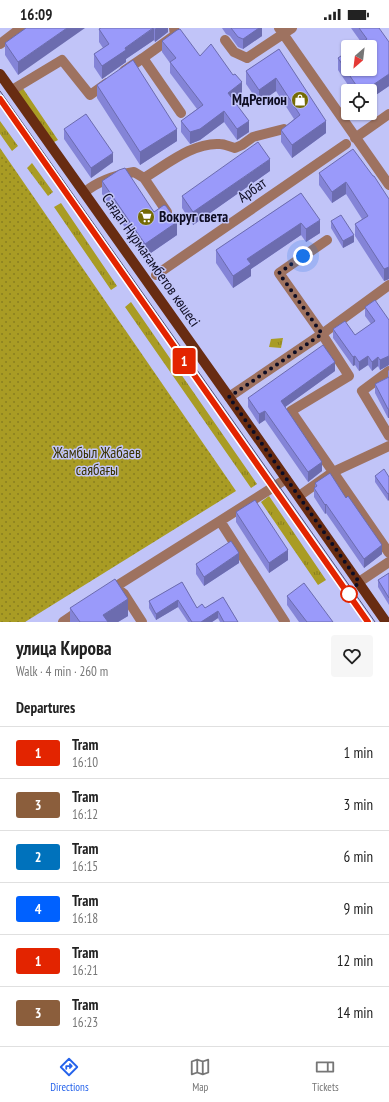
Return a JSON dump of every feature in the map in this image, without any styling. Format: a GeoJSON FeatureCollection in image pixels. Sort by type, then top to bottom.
{"type":"FeatureCollection","features":[{"type":"Feature","properties":{"kind":"main road","name":"Сағдат Нұрмағамбетов көшесі"},"geometry":{"type":"LineString","coordinates":[[0,74],[85,192],[386,622]]}},
{"type":"Feature","properties":{"kind":"street"},"geometry":{"type":"LineString","coordinates":[[0,44],[21,28]]}},
{"type":"Feature","properties":{"kind":"street"},"geometry":{"type":"LineString","coordinates":[[12,90],[62,60],[90,95],[175,35],[174,28]]}},
{"type":"Feature","properties":{"kind":"street"},"geometry":{"type":"LineString","coordinates":[[226,40],[234,52],[247,58],[281,31],[292,28]]}},
{"type":"Feature","properties":{"kind":"street"},"geometry":{"type":"LineString","coordinates":[[281,31],[389,185]]}},
{"type":"Feature","properties":{"kind":"street"},"geometry":{"type":"LineString","coordinates":[[143,58],[181,113]]}},
{"type":"Feature","properties":{"kind":"street"},"geometry":{"type":"LineString","coordinates":[[355,138],[389,114]]}},
{"type":"Feature","properties":{"kind":"street"},"geometry":{"type":"LineString","coordinates":[[144,178],[189,150],[203,145],[220,144],[235,148],[253,137],[284,129]]}},
{"type":"Feature","properties":{"kind":"street","name":"Арбат"},"geometry":{"type":"LineString","coordinates":[[156,275],[346,144]]}},
{"type":"Feature","properties":{"kind":"street"},"geometry":{"type":"LineString","coordinates":[[85,192],[93,186],[121,174],[134,172],[144,178],[167,212]]}},
{"type":"Feature","properties":{"kind":"street"},"geometry":{"type":"LineString","coordinates":[[327,240],[279,273],[322,334],[349,376],[291,411],[389,553]]}},
{"type":"Feature","properties":{"kind":"street"},"geometry":{"type":"LineString","coordinates":[[229,397],[322,334],[389,285]]}},
{"type":"Feature","properties":{"kind":"street"},"geometry":{"type":"LineString","coordinates":[[389,371],[362,391],[389,436]]}},
{"type":"Feature","properties":{"kind":"street"},"geometry":{"type":"LineString","coordinates":[[299,496],[333,472],[389,446]]}},
{"type":"Feature","properties":{"kind":"street"},"geometry":{"type":"LineString","coordinates":[[63,622],[115,586],[286,479]]}},
{"type":"Feature","properties":{"kind":"street"},"geometry":{"type":"LineString","coordinates":[[220,521],[284,622]]}},
{"type":"Feature","properties":{"kind":"street"},"geometry":{"type":"LineString","coordinates":[[359,582],[389,562]]}},
{"type":"Feature","properties":{"kind":"street"},"geometry":{"type":"LineString","coordinates":[[115,586],[124,594],[142,622]]}},
{"type":"Feature","properties":{"kind":"green space"},"geometry":{"type":"Polygon","coordinates":[[[22,87],[58,140],[52,143],[15,92],[22,87]]]}},
{"type":"Feature","properties":{"kind":"green space"},"geometry":{"type":"Polygon","coordinates":[[[0,121],[18,146],[12,151],[0,134],[0,121]]]}},
{"type":"Feature","properties":{"kind":"green space","name":"Жамбыл Жабаев саябағы"},"geometry":{"type":"Polygon","coordinates":[[[0,148],[236,491],[25,622],[0,622],[0,148]]]}},
{"type":"Feature","properties":{"kind":"green space"},"geometry":{"type":"Polygon","coordinates":[[[32,163],[53,192],[48,196],[27,168],[32,163]]]}},
{"type":"Feature","properties":{"kind":"green space"},"geometry":{"type":"Polygon","coordinates":[[[61,203],[117,286],[111,290],[54,207],[61,203]]]}},
{"type":"Feature","properties":{"kind":"green space"},"geometry":{"type":"Polygon","coordinates":[[[131,302],[257,484],[251,488],[125,307],[131,302]]]}},
{"type":"Feature","properties":{"kind":"green space"},"geometry":{"type":"Polygon","coordinates":[[[283,338],[281,348],[269,347],[271,339],[283,338]]]}},
{"type":"Feature","properties":{"kind":"green space"},"geometry":{"type":"Polygon","coordinates":[[[269,496],[326,580],[318,585],[261,502],[269,496]]]}},
{"type":"Feature","properties":{"kind":"building"},"geometry":{"type":"Polygon","coordinates":[[[26,28],[67,28],[18,62],[5,43],[26,28]]]}},
{"type":"Feature","properties":{"kind":"building"},"geometry":{"type":"Polygon","coordinates":[[[153,28],[125,48],[126,50],[102,66],[94,54],[109,44],[99,29],[153,28]]]}},
{"type":"Feature","properties":{"kind":"building"},"geometry":{"type":"Polygon","coordinates":[[[231,28],[259,28],[243,39],[238,37],[231,28]]]}},
{"type":"Feature","properties":{"kind":"building"},"geometry":{"type":"Polygon","coordinates":[[[359,28],[379,28],[389,42],[389,74],[374,84],[355,84],[350,76],[377,76],[377,40],[366,40],[367,39],[359,28]]]}},
{"type":"Feature","properties":{"kind":"building"},"geometry":{"type":"Polygon","coordinates":[[[180,29],[200,56],[211,44],[233,75],[235,74],[242,82],[228,93],[249,121],[237,129],[224,111],[200,129],[190,132],[181,121],[203,105],[170,62],[176,58],[162,41],[180,29]]]}},
{"type":"Feature","properties":{"kind":"building"},"geometry":{"type":"Polygon","coordinates":[[[279,49],[326,121],[292,145],[281,130],[300,115],[276,78],[259,90],[246,71],[279,49]]]}},
{"type":"Feature","properties":{"kind":"building"},"geometry":{"type":"Polygon","coordinates":[[[133,60],[177,129],[140,152],[97,85],[133,60]]]}},
{"type":"Feature","properties":{"kind":"building"},"geometry":{"type":"Polygon","coordinates":[[[86,114],[113,153],[91,168],[64,129],[86,114]]]}},
{"type":"Feature","properties":{"kind":"building"},"geometry":{"type":"Polygon","coordinates":[[[258,142],[270,159],[193,212],[182,196],[258,142]]]}},
{"type":"Feature","properties":{"kind":"building"},"geometry":{"type":"Polygon","coordinates":[[[353,149],[374,176],[389,199],[389,267],[384,269],[355,224],[368,216],[346,182],[332,192],[319,173],[353,149]]]}},
{"type":"Feature","properties":{"kind":"building"},"geometry":{"type":"Polygon","coordinates":[[[125,168],[154,212],[164,205],[177,222],[145,244],[102,181],[119,170],[125,168]]]}},
{"type":"Feature","properties":{"kind":"building"},"geometry":{"type":"Polygon","coordinates":[[[301,193],[320,220],[306,229],[301,223],[247,259],[251,264],[233,276],[216,250],[301,193]]]}},
{"type":"Feature","properties":{"kind":"building"},"geometry":{"type":"Polygon","coordinates":[[[341,215],[354,235],[343,241],[331,221],[341,215]]]}},
{"type":"Feature","properties":{"kind":"building"},"geometry":{"type":"Polygon","coordinates":[[[375,300],[389,320],[389,356],[380,360],[378,357],[372,362],[368,356],[359,362],[355,356],[353,357],[333,329],[345,321],[355,335],[375,321],[365,307],[375,300]]]}},
{"type":"Feature","properties":{"kind":"building"},"geometry":{"type":"Polygon","coordinates":[[[323,345],[335,362],[281,401],[322,462],[308,472],[265,411],[259,414],[248,398],[323,345]]]}},
{"type":"Feature","properties":{"kind":"building"},"geometry":{"type":"Polygon","coordinates":[[[389,377],[389,409],[388,409],[375,384],[389,377]]]}},
{"type":"Feature","properties":{"kind":"building"},"geometry":{"type":"Polygon","coordinates":[[[384,469],[389,477],[388,494],[375,476],[384,469]]]}},
{"type":"Feature","properties":{"kind":"building"},"geometry":{"type":"Polygon","coordinates":[[[330,473],[346,498],[348,496],[382,545],[364,559],[314,488],[317,486],[315,483],[330,473]]]}},
{"type":"Feature","properties":{"kind":"building"},"geometry":{"type":"Polygon","coordinates":[[[255,500],[288,550],[269,563],[236,512],[255,500]]]}},
{"type":"Feature","properties":{"kind":"building"},"geometry":{"type":"Polygon","coordinates":[[[231,541],[239,553],[204,577],[196,564],[231,541]]]}},
{"type":"Feature","properties":{"kind":"building"},"geometry":{"type":"Polygon","coordinates":[[[389,573],[389,598],[378,580],[389,573]]]}},
{"type":"Feature","properties":{"kind":"building"},"geometry":{"type":"Polygon","coordinates":[[[115,579],[128,599],[103,615],[108,622],[80,622],[70,608],[115,579]]]}},
{"type":"Feature","properties":{"kind":"building"},"geometry":{"type":"Polygon","coordinates":[[[182,582],[197,608],[202,604],[205,608],[223,597],[238,622],[224,622],[218,611],[201,622],[192,622],[178,600],[156,614],[149,601],[182,582]]]}},
{"type":"Feature","properties":{"kind":"building"},"geometry":{"type":"Polygon","coordinates":[[[304,583],[333,622],[307,622],[287,596],[304,583]]]}},
{"type":"Feature","properties":{"kind":"tram line"},"geometry":{"type":"LineString","coordinates":[[0,91],[375,622]]}},
{"type":"Feature","properties":{"kind":"tram line","name":"1"},"geometry":{"type":"LineString","coordinates":[[0,99],[368,622]]}},
{"type":"Feature","properties":{"kind":"place","name":"МдРегион"},"geometry":{"type":"Point","coordinates":[300,100]}},
{"type":"Feature","properties":{"kind":"place","name":"Вокруг света"},"geometry":{"type":"Point","coordinates":[146,217]}},
{"type":"Feature","properties":{"kind":"route"},"geometry":{"type":"LineString","coordinates":[[303,256],[279,273],[322,334],[229,397],[359,582],[349,594]]}}]}
